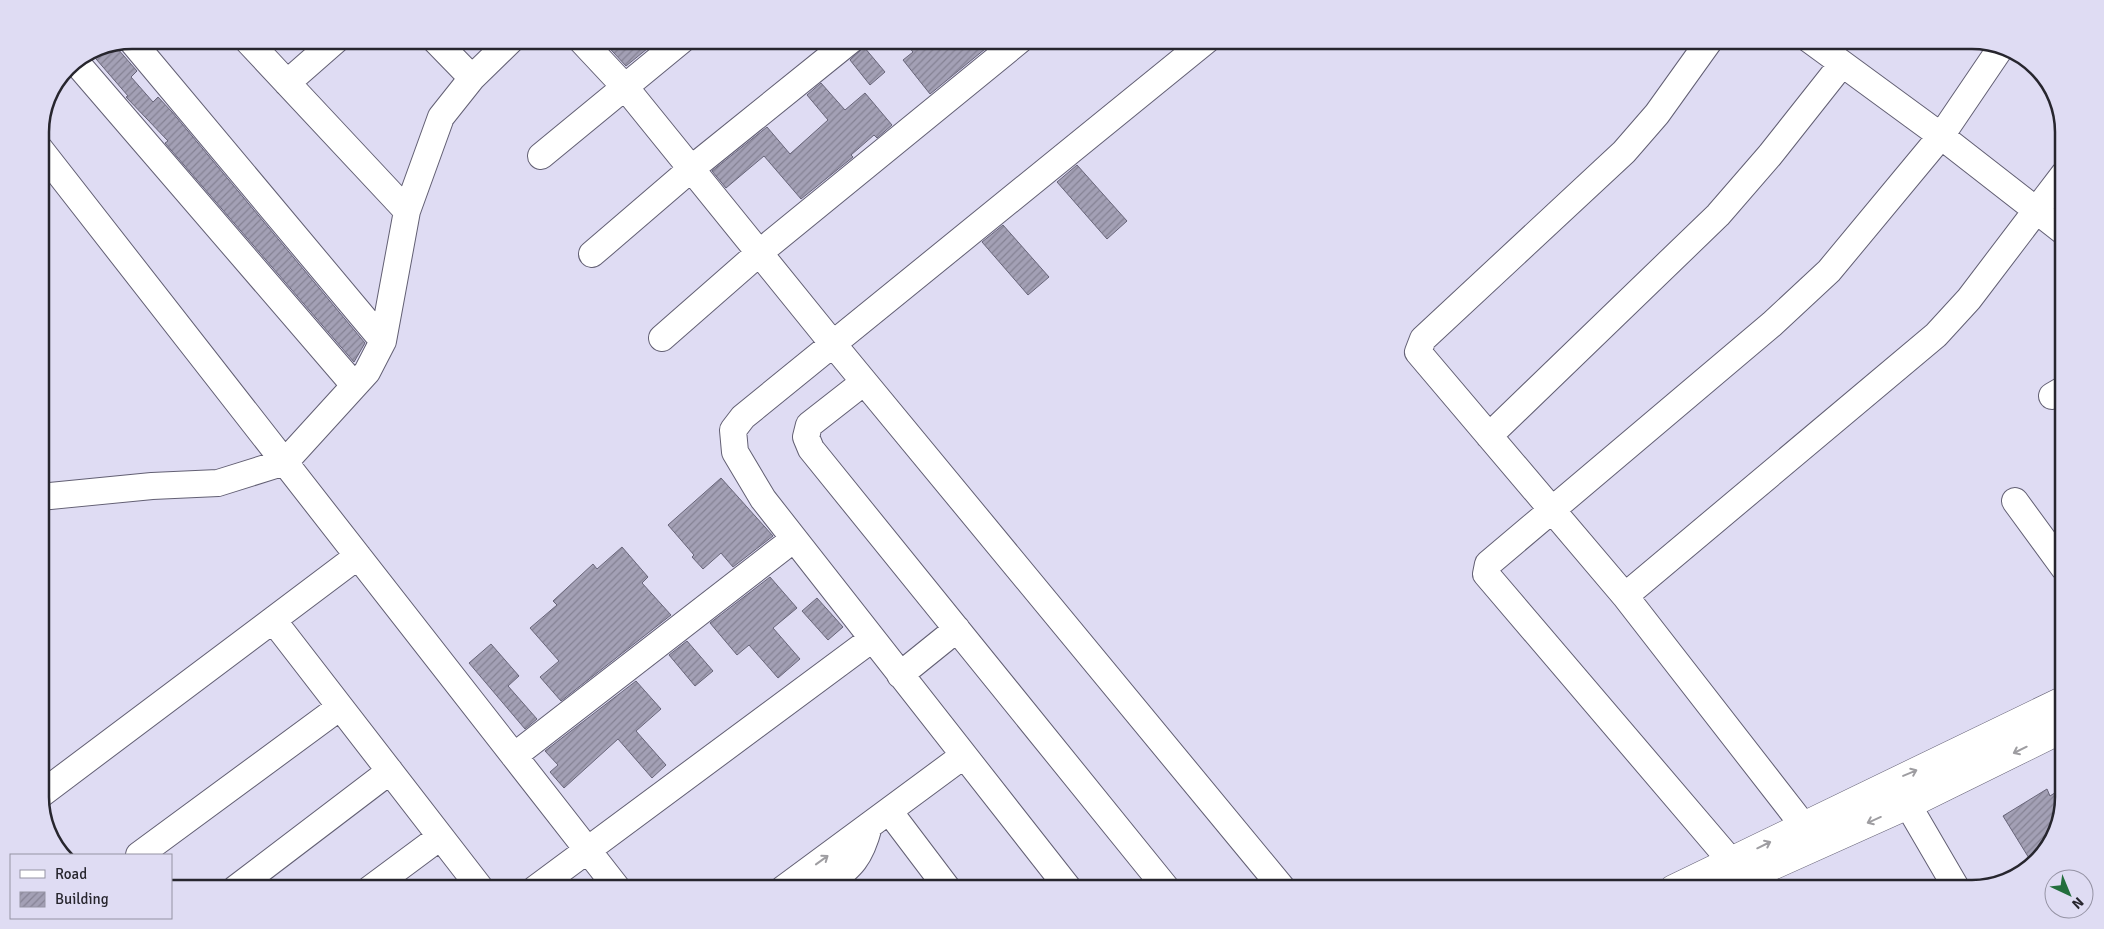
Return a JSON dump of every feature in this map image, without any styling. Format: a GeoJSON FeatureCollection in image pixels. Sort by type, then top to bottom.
{"type":"FeatureCollection","features":[{"type":"Feature","properties":{"kind":"main road"},"geometry":{"type":"LineString","coordinates":[[1691,880],[2055,704]]}},
{"type":"Feature","properties":{"kind":"main road"},"geometry":{"type":"LineString","coordinates":[[1762,880],[2055,732]]}},
{"type":"Feature","properties":{"kind":"street"},"geometry":{"type":"LineString","coordinates":[[139,49],[383,341]]}},
{"type":"Feature","properties":{"kind":"street"},"geometry":{"type":"LineString","coordinates":[[255,49],[407,211]]}},
{"type":"Feature","properties":{"kind":"street"},"geometry":{"type":"LineString","coordinates":[[287,83],[326,49]]}},
{"type":"Feature","properties":{"kind":"street"},"geometry":{"type":"LineString","coordinates":[[444,49],[472,78]]}},
{"type":"Feature","properties":{"kind":"street"},"geometry":{"type":"LineString","coordinates":[[49,493],[218,483],[285,462],[367,372],[383,341],[407,211],[441,117],[472,78],[502,49]]}},
{"type":"Feature","properties":{"kind":"street"},"geometry":{"type":"LineString","coordinates":[[589,49],[624,87],[864,382],[1276,880]]}},
{"type":"Feature","properties":{"kind":"street"},"geometry":{"type":"LineString","coordinates":[[541,156],[671,49]]}},
{"type":"Feature","properties":{"kind":"street"},"geometry":{"type":"LineString","coordinates":[[592,254],[691,169],[840,49]]}},
{"type":"Feature","properties":{"kind":"street"},"geometry":{"type":"LineString","coordinates":[[662,338],[759,253],[1009,49]]}},
{"type":"Feature","properties":{"kind":"street"},"geometry":{"type":"LineString","coordinates":[[1062,880],[763,499],[735,452],[733,430],[743,418],[1196,49]]}},
{"type":"Feature","properties":{"kind":"street"},"geometry":{"type":"LineString","coordinates":[[1704,49],[1657,114],[1624,152],[1423,339],[1418,352],[1625,596],[1803,825]]}},
{"type":"Feature","properties":{"kind":"street"},"geometry":{"type":"LineString","coordinates":[[1822,49],[1941,136],[2055,225]]}},
{"type":"Feature","properties":{"kind":"street"},"geometry":{"type":"LineString","coordinates":[[1730,860],[1486,574],[1488,564],[1772,324],[1829,271],[1941,136],[1997,53]]}},
{"type":"Feature","properties":{"kind":"street"},"geometry":{"type":"LineString","coordinates":[[1489,436],[1718,215],[1770,155],[1842,64]]}},
{"type":"Feature","properties":{"kind":"street"},"geometry":{"type":"LineString","coordinates":[[80,67],[354,385]]}},
{"type":"Feature","properties":{"kind":"street"},"geometry":{"type":"LineString","coordinates":[[49,160],[611,880]]}},
{"type":"Feature","properties":{"kind":"street"},"geometry":{"type":"LineString","coordinates":[[1625,596],[1936,335],[1970,299],[2055,186]]}},
{"type":"Feature","properties":{"kind":"street"},"geometry":{"type":"LineString","coordinates":[[864,382],[809,425],[806,437],[811,449],[1160,880]]}},
{"type":"Feature","properties":{"kind":"street"},"geometry":{"type":"LineString","coordinates":[[2015,501],[2055,556]]}},
{"type":"Feature","properties":{"kind":"street"},"geometry":{"type":"LineString","coordinates":[[514,756],[794,539]]}},
{"type":"Feature","properties":{"kind":"street"},"geometry":{"type":"LineString","coordinates":[[49,788],[358,556]]}},
{"type":"Feature","properties":{"kind":"street"},"geometry":{"type":"LineString","coordinates":[[273,620],[474,880]]}},
{"type":"Feature","properties":{"kind":"street"},"geometry":{"type":"LineString","coordinates":[[900,675],[957,629]]}},
{"type":"Feature","properties":{"kind":"street"},"geometry":{"type":"LineString","coordinates":[[547,880],[872,639]]}},
{"type":"Feature","properties":{"kind":"street"},"geometry":{"type":"LineString","coordinates":[[141,854],[340,707]]}},
{"type":"Feature","properties":{"kind":"street"},"geometry":{"type":"LineString","coordinates":[[795,880],[964,756]]}},
{"type":"Feature","properties":{"kind":"street"},"geometry":{"type":"LineString","coordinates":[[247,880],[390,771]]}},
{"type":"Feature","properties":{"kind":"street"},"geometry":{"type":"LineString","coordinates":[[1908,805],[1952,880]]}},
{"type":"Feature","properties":{"kind":"street"},"geometry":{"type":"LineString","coordinates":[[834,880],[845,871],[863,849],[879,818]]}},
{"type":"Feature","properties":{"kind":"street"},"geometry":{"type":"LineString","coordinates":[[879,818],[939,880]]}},
{"type":"Feature","properties":{"kind":"street"},"geometry":{"type":"LineString","coordinates":[[382,880],[440,836]]}},
{"type":"Feature","properties":{"kind":"building"},"geometry":{"type":"Polygon","coordinates":[[[610,49],[647,49],[626,66],[610,49]]]}},
{"type":"Feature","properties":{"kind":"building"},"geometry":{"type":"Polygon","coordinates":[[[862,49],[866,49],[885,72],[870,85],[850,60],[862,49]]]}},
{"type":"Feature","properties":{"kind":"building"},"geometry":{"type":"Polygon","coordinates":[[[910,49],[985,49],[930,94],[903,60],[913,52],[910,49]]]}},
{"type":"Feature","properties":{"kind":"building"},"geometry":{"type":"Polygon","coordinates":[[[118,50],[137,71],[131,77],[153,102],[158,97],[172,112],[365,343],[354,362],[165,143],[168,141],[126,97],[128,96],[95,58],[118,50]]]}},
{"type":"Feature","properties":{"kind":"building"},"geometry":{"type":"Polygon","coordinates":[[[821,83],[845,110],[865,93],[892,125],[877,138],[874,135],[851,155],[853,157],[801,199],[764,156],[726,188],[712,171],[767,127],[790,154],[828,120],[807,95],[821,83]]]}},
{"type":"Feature","properties":{"kind":"building"},"geometry":{"type":"Polygon","coordinates":[[[1077,165],[1127,221],[1107,239],[1057,182],[1077,165]]]}},
{"type":"Feature","properties":{"kind":"building"},"geometry":{"type":"Polygon","coordinates":[[[1003,225],[1049,277],[1028,295],[982,242],[1003,225]]]}},
{"type":"Feature","properties":{"kind":"building"},"geometry":{"type":"Polygon","coordinates":[[[721,478],[773,536],[733,567],[721,553],[703,569],[692,557],[694,555],[668,525],[721,478]]]}},
{"type":"Feature","properties":{"kind":"building"},"geometry":{"type":"Polygon","coordinates":[[[622,547],[648,577],[642,583],[671,615],[561,701],[540,677],[559,661],[530,628],[557,605],[553,601],[593,564],[597,569],[622,547]]]}},
{"type":"Feature","properties":{"kind":"building"},"geometry":{"type":"Polygon","coordinates":[[[770,577],[797,608],[773,628],[800,659],[778,678],[749,645],[737,655],[710,623],[770,577]]]}},
{"type":"Feature","properties":{"kind":"building"},"geometry":{"type":"Polygon","coordinates":[[[817,598],[843,627],[828,640],[802,611],[817,598]]]}},
{"type":"Feature","properties":{"kind":"building"},"geometry":{"type":"Polygon","coordinates":[[[687,641],[713,671],[695,686],[669,655],[687,641]]]}},
{"type":"Feature","properties":{"kind":"building"},"geometry":{"type":"Polygon","coordinates":[[[491,644],[519,676],[508,686],[537,719],[525,729],[469,663],[491,644]]]}},
{"type":"Feature","properties":{"kind":"building"},"geometry":{"type":"Polygon","coordinates":[[[636,681],[661,709],[636,731],[666,765],[652,778],[618,739],[564,788],[550,772],[558,765],[545,751],[636,681]]]}},
{"type":"Feature","properties":{"kind":"building"},"geometry":{"type":"Polygon","coordinates":[[[2047,789],[2050,796],[2055,793],[2054,813],[2049,829],[2038,848],[2029,858],[2003,816],[2047,789]]]}}]}
